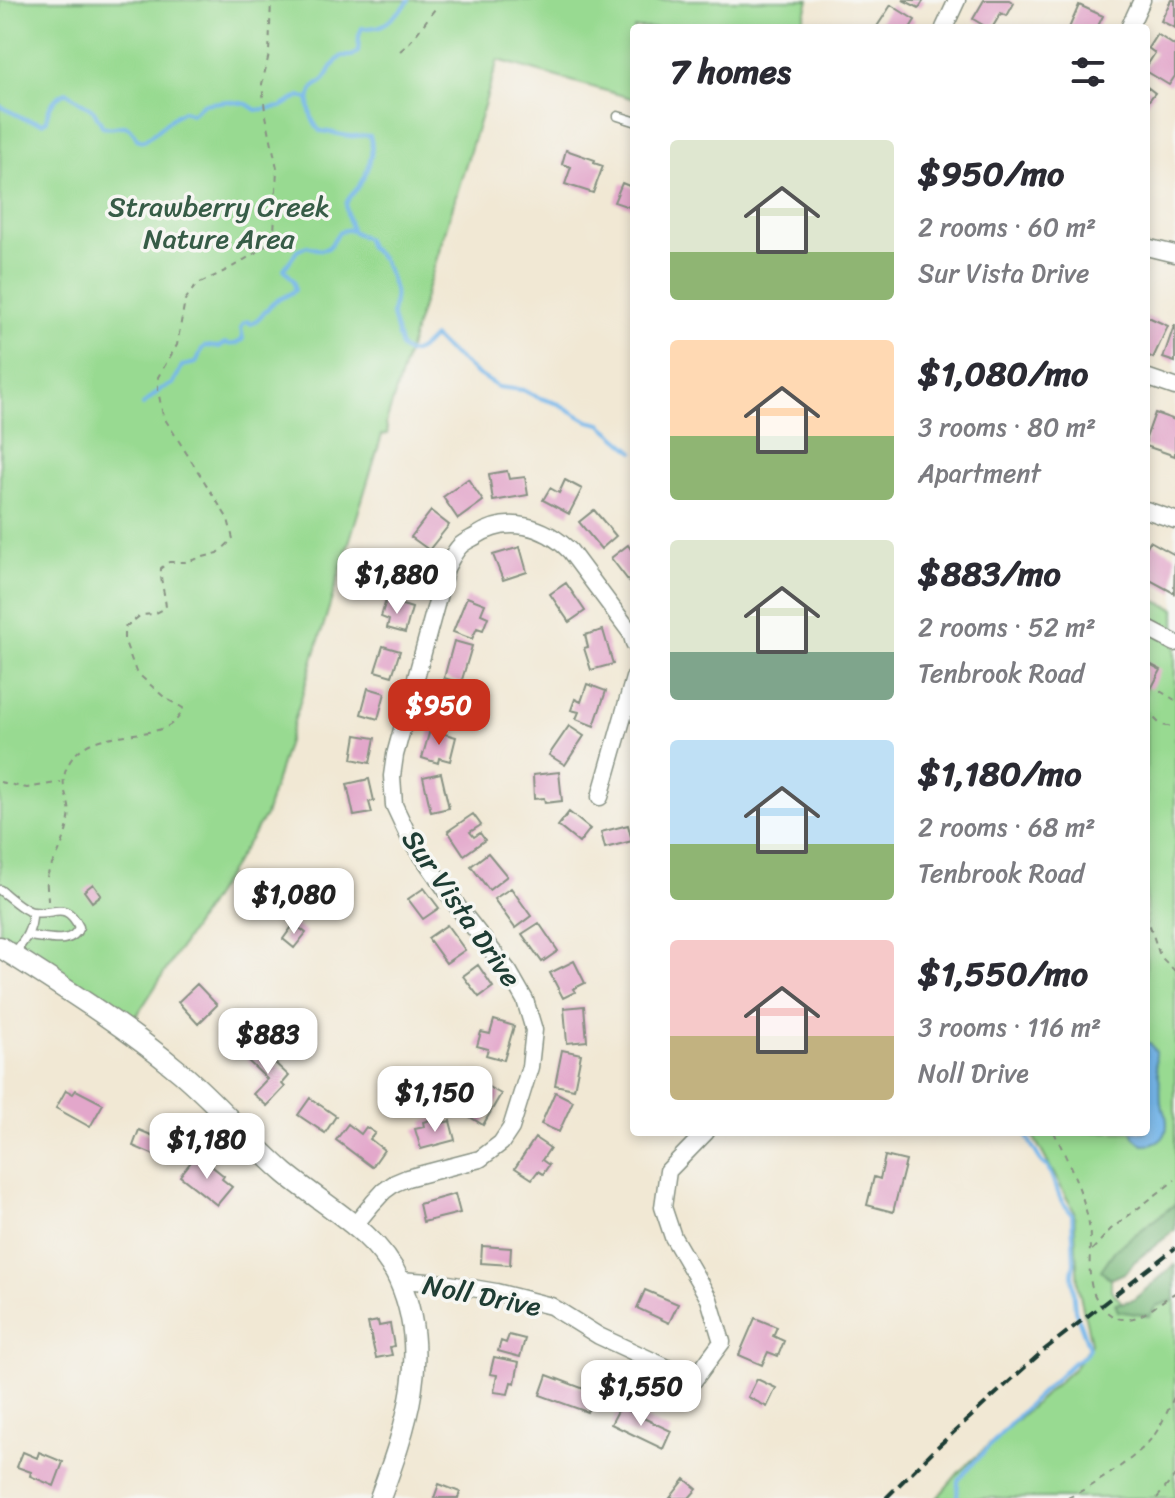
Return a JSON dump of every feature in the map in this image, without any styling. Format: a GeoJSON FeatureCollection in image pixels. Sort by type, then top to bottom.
{"type":"FeatureCollection","features":[{"type":"Feature","properties":{"kind":"street"},"geometry":{"type":"LineString","coordinates":[[946,24],[957,0]]}},
{"type":"Feature","properties":{"kind":"street"},"geometry":{"type":"LineString","coordinates":[[1131,24],[1142,0]]}},
{"type":"Feature","properties":{"kind":"street"},"geometry":{"type":"LineString","coordinates":[[1150,248],[1175,254]]}},
{"type":"Feature","properties":{"kind":"street"},"geometry":{"type":"LineString","coordinates":[[1150,378],[1175,387]]}},
{"type":"Feature","properties":{"kind":"street"},"geometry":{"type":"LineString","coordinates":[[1150,511],[1175,520]]}},
{"type":"Feature","properties":{"kind":"street","name":"Sur Vista Drive"},"geometry":{"type":"LineString","coordinates":[[354,1226],[395,1183],[480,1159],[501,1143],[511,1128],[530,1067],[534,1030],[525,1000],[509,972],[460,910],[409,837],[394,805],[392,776],[395,755],[446,568],[460,546],[482,532],[506,525],[526,525],[544,531],[570,551],[630,632]]}},
{"type":"Feature","properties":{"kind":"street"},"geometry":{"type":"LineString","coordinates":[[1150,630],[1175,643]]}},
{"type":"Feature","properties":{"kind":"street"},"geometry":{"type":"LineString","coordinates":[[600,797],[630,692]]}},
{"type":"Feature","properties":{"kind":"street"},"geometry":{"type":"LineString","coordinates":[[6,951],[177,1069],[291,1179],[375,1245],[399,1280],[412,1326],[413,1386],[403,1433],[380,1498]]}},
{"type":"Feature","properties":{"kind":"street","name":"Noll Drive"},"geometry":{"type":"LineString","coordinates":[[399,1280],[443,1283],[551,1306],[599,1336],[694,1380],[722,1342],[709,1299],[673,1237],[663,1207],[668,1171],[702,1136]]}},
{"type":"Feature","properties":{"kind":"lane"},"geometry":{"type":"LineString","coordinates":[[618,116],[630,120]]}},
{"type":"Feature","properties":{"kind":"lane"},"geometry":{"type":"LineString","coordinates":[[0,890],[32,912],[63,911],[79,927],[70,938],[28,936],[6,951]]}},
{"type":"Feature","properties":{"kind":"lane"},"geometry":{"type":"LineString","coordinates":[[28,936],[32,912]]}},
{"type":"Feature","properties":{"kind":"path"},"geometry":{"type":"LineString","coordinates":[[49,911],[47,877],[63,843],[70,814],[62,782],[69,764],[80,750],[99,739],[148,734],[168,726],[180,718],[183,708],[165,698],[136,672],[124,639],[124,628],[141,615],[154,614],[166,608],[160,582],[161,568],[169,562],[185,562],[218,553],[233,539],[228,519],[163,416],[158,377],[177,345],[185,300],[196,285],[262,249],[274,234],[277,168],[262,84],[269,54],[271,0]]}},
{"type":"Feature","properties":{"kind":"path"},"geometry":{"type":"LineString","coordinates":[[400,51],[413,40],[435,9]]}},
{"type":"Feature","properties":{"kind":"path"},"geometry":{"type":"LineString","coordinates":[[1160,691],[1175,700]]}},
{"type":"Feature","properties":{"kind":"path"},"geometry":{"type":"LineString","coordinates":[[1150,714],[1161,725],[1175,727]]}},
{"type":"Feature","properties":{"kind":"path"},"geometry":{"type":"LineString","coordinates":[[0,782],[27,788],[62,782]]}},
{"type":"Feature","properties":{"kind":"path"},"geometry":{"type":"LineString","coordinates":[[1150,926],[1160,956],[1175,971]]}},
{"type":"Feature","properties":{"kind":"path"},"geometry":{"type":"LineString","coordinates":[[1056,1136],[1084,1202],[1089,1221],[1092,1290],[1101,1305],[1112,1316],[1126,1319],[1139,1316],[1175,1293]]}},
{"type":"Feature","properties":{"kind":"path"},"geometry":{"type":"LineString","coordinates":[[1091,1251],[1111,1229],[1175,1180]]}},
{"type":"Feature","properties":{"kind":"path"},"geometry":{"type":"LineString","coordinates":[[1068,1498],[1096,1482],[1145,1446],[1175,1395]]}},
{"type":"Feature","properties":{"kind":"path"},"geometry":{"type":"LineString","coordinates":[[1157,1498],[1175,1476]]}},
{"type":"Feature","properties":{"kind":"green space","name":"Strawberry Creek Nature Area"},"geometry":{"type":"Polygon","coordinates":[[[0,0],[809,0],[802,24],[630,24],[630,98],[498,60],[386,423],[388,434],[382,435],[265,816],[132,1023],[0,934],[0,0]]]}},
{"type":"Feature","properties":{"kind":"green space"},"geometry":{"type":"Polygon","coordinates":[[[1150,599],[1175,609],[1175,1210],[1106,1275],[1111,1279],[1111,1290],[1131,1313],[1175,1286],[1175,1498],[937,1498],[959,1472],[1075,1367],[1091,1343],[1078,1286],[1074,1211],[1033,1136],[1150,1136],[1150,599]]]}},
{"type":"Feature","properties":{"kind":"green space"},"geometry":{"type":"Polygon","coordinates":[[[1175,1204],[1175,1230],[1134,1262],[1127,1272],[1111,1279],[1101,1270],[1115,1250],[1175,1204]]]}},
{"type":"Feature","properties":{"kind":"green space"},"geometry":{"type":"Polygon","coordinates":[[[1175,1265],[1175,1300],[1156,1306],[1149,1316],[1118,1311],[1115,1304],[1133,1300],[1175,1265]]]}},
{"type":"Feature","properties":{"kind":"water"},"geometry":{"type":"Polygon","coordinates":[[[1150,1043],[1156,1052],[1167,1128],[1163,1138],[1155,1143],[1143,1145],[1135,1138],[1150,1136],[1150,1043]]]}},
{"type":"Feature","properties":{"kind":"building"},"geometry":{"type":"Polygon","coordinates":[[[903,0],[924,0],[919,8],[903,0]]]}},
{"type":"Feature","properties":{"kind":"building"},"geometry":{"type":"Polygon","coordinates":[[[984,0],[1009,0],[1014,3],[1007,16],[1001,13],[994,24],[981,24],[973,19],[984,0]]]}},
{"type":"Feature","properties":{"kind":"building"},"geometry":{"type":"Polygon","coordinates":[[[1171,0],[1175,0],[1175,28],[1161,21],[1171,0]]]}},
{"type":"Feature","properties":{"kind":"building"},"geometry":{"type":"Polygon","coordinates":[[[891,5],[915,20],[912,24],[879,24],[891,5]]]}},
{"type":"Feature","properties":{"kind":"building"},"geometry":{"type":"Polygon","coordinates":[[[1079,5],[1103,16],[1099,24],[1071,24],[1079,5]]]}},
{"type":"Feature","properties":{"kind":"building"},"geometry":{"type":"Polygon","coordinates":[[[1157,34],[1175,46],[1175,76],[1169,85],[1150,73],[1150,61],[1155,53],[1150,45],[1157,34]]]}},
{"type":"Feature","properties":{"kind":"building"},"geometry":{"type":"Polygon","coordinates":[[[566,150],[603,166],[593,193],[565,184],[571,167],[562,164],[566,150]]]}},
{"type":"Feature","properties":{"kind":"building"},"geometry":{"type":"Polygon","coordinates":[[[622,183],[630,186],[630,207],[614,202],[622,183]]]}},
{"type":"Feature","properties":{"kind":"building"},"geometry":{"type":"Polygon","coordinates":[[[1150,318],[1168,326],[1153,358],[1150,356],[1150,318]]]}},
{"type":"Feature","properties":{"kind":"building"},"geometry":{"type":"Polygon","coordinates":[[[1175,326],[1175,362],[1163,358],[1175,326]]]}},
{"type":"Feature","properties":{"kind":"building"},"geometry":{"type":"Polygon","coordinates":[[[1155,413],[1175,420],[1175,456],[1150,447],[1150,427],[1155,413]]]}},
{"type":"Feature","properties":{"kind":"building"},"geometry":{"type":"Polygon","coordinates":[[[507,471],[509,479],[525,477],[528,495],[493,501],[489,474],[507,471]]]}},
{"type":"Feature","properties":{"kind":"building"},"geometry":{"type":"Polygon","coordinates":[[[468,479],[483,501],[458,519],[443,497],[468,479]]]}},
{"type":"Feature","properties":{"kind":"building"},"geometry":{"type":"Polygon","coordinates":[[[565,480],[582,489],[569,514],[543,500],[550,488],[559,493],[565,480]]]}},
{"type":"Feature","properties":{"kind":"building"},"geometry":{"type":"Polygon","coordinates":[[[594,510],[616,536],[601,549],[579,522],[594,510]]]}},
{"type":"Feature","properties":{"kind":"building"},"geometry":{"type":"Polygon","coordinates":[[[431,511],[449,525],[429,550],[411,537],[431,511]]]}},
{"type":"Feature","properties":{"kind":"building"},"geometry":{"type":"Polygon","coordinates":[[[1150,541],[1175,555],[1174,593],[1150,580],[1150,541]]]}},
{"type":"Feature","properties":{"kind":"building"},"geometry":{"type":"Polygon","coordinates":[[[628,545],[630,583],[611,558],[628,545]]]}},
{"type":"Feature","properties":{"kind":"building"},"geometry":{"type":"Polygon","coordinates":[[[520,547],[527,572],[503,580],[493,555],[520,547]]]}},
{"type":"Feature","properties":{"kind":"building"},"geometry":{"type":"Polygon","coordinates":[[[406,554],[425,562],[412,594],[393,587],[406,554]]]}},
{"type":"Feature","properties":{"kind":"building"},"geometry":{"type":"Polygon","coordinates":[[[566,583],[585,611],[569,622],[550,594],[566,583]]]}},
{"type":"Feature","properties":{"kind":"building"},"geometry":{"type":"Polygon","coordinates":[[[467,597],[485,604],[481,614],[488,617],[483,630],[477,628],[472,639],[453,632],[467,597]]]}},
{"type":"Feature","properties":{"kind":"building"},"geometry":{"type":"Polygon","coordinates":[[[386,600],[412,608],[405,633],[387,628],[389,620],[381,617],[386,600]]]}},
{"type":"Feature","properties":{"kind":"building"},"geometry":{"type":"Polygon","coordinates":[[[603,630],[613,664],[591,670],[584,648],[588,647],[585,635],[603,630]]]}},
{"type":"Feature","properties":{"kind":"building"},"geometry":{"type":"Polygon","coordinates":[[[454,641],[472,646],[461,683],[444,678],[454,641]]]}},
{"type":"Feature","properties":{"kind":"building"},"geometry":{"type":"Polygon","coordinates":[[[383,646],[400,651],[392,676],[375,671],[383,646]]]}},
{"type":"Feature","properties":{"kind":"building"},"geometry":{"type":"Polygon","coordinates":[[[1150,664],[1161,670],[1150,689],[1150,664]]]}},
{"type":"Feature","properties":{"kind":"building"},"geometry":{"type":"Polygon","coordinates":[[[445,684],[463,691],[449,724],[431,717],[445,684]]]}},
{"type":"Feature","properties":{"kind":"building"},"geometry":{"type":"Polygon","coordinates":[[[587,684],[606,691],[594,726],[576,719],[579,712],[571,710],[575,699],[581,702],[587,684]]]}},
{"type":"Feature","properties":{"kind":"building"},"geometry":{"type":"Polygon","coordinates":[[[368,688],[385,693],[378,719],[361,714],[368,688]]]}},
{"type":"Feature","properties":{"kind":"building"},"geometry":{"type":"Polygon","coordinates":[[[569,726],[584,736],[565,765],[549,755],[569,726]]]}},
{"type":"Feature","properties":{"kind":"building"},"geometry":{"type":"Polygon","coordinates":[[[430,730],[456,737],[450,761],[439,758],[438,763],[422,758],[430,730]]]}},
{"type":"Feature","properties":{"kind":"building"},"geometry":{"type":"Polygon","coordinates":[[[356,735],[375,738],[370,763],[352,759],[356,735]]]}},
{"type":"Feature","properties":{"kind":"building"},"geometry":{"type":"Polygon","coordinates":[[[559,772],[562,801],[545,803],[544,798],[534,799],[533,775],[559,772]]]}},
{"type":"Feature","properties":{"kind":"building"},"geometry":{"type":"Polygon","coordinates":[[[441,773],[449,808],[431,812],[423,777],[441,773]]]}},
{"type":"Feature","properties":{"kind":"building"},"geometry":{"type":"Polygon","coordinates":[[[369,779],[374,801],[369,802],[372,813],[354,816],[347,784],[369,779]]]}},
{"type":"Feature","properties":{"kind":"building"},"geometry":{"type":"Polygon","coordinates":[[[569,812],[590,829],[579,843],[558,826],[569,812]]]}},
{"type":"Feature","properties":{"kind":"building"},"geometry":{"type":"Polygon","coordinates":[[[473,814],[481,825],[470,832],[474,837],[480,833],[485,840],[464,855],[448,831],[473,814]]]}},
{"type":"Feature","properties":{"kind":"building"},"geometry":{"type":"Polygon","coordinates":[[[628,825],[630,842],[605,848],[601,832],[628,825]]]}},
{"type":"Feature","properties":{"kind":"building"},"geometry":{"type":"Polygon","coordinates":[[[488,853],[507,876],[489,890],[471,866],[488,853]]]}},
{"type":"Feature","properties":{"kind":"building"},"geometry":{"type":"Polygon","coordinates":[[[93,884],[101,895],[92,902],[84,891],[93,884]]]}},
{"type":"Feature","properties":{"kind":"building"},"geometry":{"type":"Polygon","coordinates":[[[424,888],[439,908],[423,919],[408,899],[424,888]]]}},
{"type":"Feature","properties":{"kind":"building"},"geometry":{"type":"Polygon","coordinates":[[[511,888],[531,916],[515,928],[494,899],[511,888]]]}},
{"type":"Feature","properties":{"kind":"building"},"geometry":{"type":"Polygon","coordinates":[[[539,923],[558,951],[542,962],[522,934],[539,923]]]}},
{"type":"Feature","properties":{"kind":"building"},"geometry":{"type":"Polygon","coordinates":[[[294,924],[306,933],[294,948],[283,939],[294,924]]]}},
{"type":"Feature","properties":{"kind":"building"},"geometry":{"type":"Polygon","coordinates":[[[447,925],[465,950],[446,963],[428,938],[447,925]]]}},
{"type":"Feature","properties":{"kind":"building"},"geometry":{"type":"Polygon","coordinates":[[[574,961],[585,983],[563,998],[550,973],[574,961]]]}},
{"type":"Feature","properties":{"kind":"building"},"geometry":{"type":"Polygon","coordinates":[[[478,965],[493,987],[479,997],[463,976],[478,965]]]}},
{"type":"Feature","properties":{"kind":"building"},"geometry":{"type":"Polygon","coordinates":[[[197,984],[217,1005],[198,1024],[178,1002],[197,984]]]}},
{"type":"Feature","properties":{"kind":"building"},"geometry":{"type":"Polygon","coordinates":[[[584,1006],[587,1041],[567,1043],[564,1008],[584,1006]]]}},
{"type":"Feature","properties":{"kind":"building"},"geometry":{"type":"Polygon","coordinates":[[[494,1020],[514,1026],[504,1060],[486,1055],[488,1049],[477,1046],[481,1032],[490,1034],[494,1020]]]}},
{"type":"Feature","properties":{"kind":"building"},"geometry":{"type":"Polygon","coordinates":[[[258,1047],[289,1076],[282,1084],[285,1087],[267,1106],[253,1094],[267,1079],[246,1059],[258,1047]]]}},
{"type":"Feature","properties":{"kind":"building"},"geometry":{"type":"Polygon","coordinates":[[[562,1050],[581,1054],[574,1089],[555,1085],[562,1050]]]}},
{"type":"Feature","properties":{"kind":"building"},"geometry":{"type":"Polygon","coordinates":[[[485,1085],[501,1094],[483,1125],[467,1115],[485,1085]]]}},
{"type":"Feature","properties":{"kind":"building"},"geometry":{"type":"Polygon","coordinates":[[[66,1090],[73,1094],[76,1090],[103,1104],[90,1127],[56,1108],[66,1090]]]}},
{"type":"Feature","properties":{"kind":"building"},"geometry":{"type":"Polygon","coordinates":[[[555,1092],[573,1101],[559,1132],[541,1124],[555,1092]]]}},
{"type":"Feature","properties":{"kind":"building"},"geometry":{"type":"Polygon","coordinates":[[[310,1098],[336,1116],[325,1133],[298,1115],[310,1098]]]}},
{"type":"Feature","properties":{"kind":"building"},"geometry":{"type":"Polygon","coordinates":[[[437,1118],[439,1124],[450,1121],[455,1140],[421,1149],[415,1129],[424,1127],[423,1122],[437,1118]]]}},
{"type":"Feature","properties":{"kind":"building"},"geometry":{"type":"Polygon","coordinates":[[[348,1124],[361,1134],[366,1127],[375,1133],[370,1139],[384,1150],[372,1167],[336,1140],[348,1124]]]}},
{"type":"Feature","properties":{"kind":"building"},"geometry":{"type":"Polygon","coordinates":[[[139,1130],[173,1144],[166,1160],[133,1146],[139,1130]]]}},
{"type":"Feature","properties":{"kind":"building"},"geometry":{"type":"Polygon","coordinates":[[[535,1138],[550,1148],[542,1160],[549,1165],[543,1174],[538,1171],[532,1179],[515,1168],[535,1138]]]}},
{"type":"Feature","properties":{"kind":"building"},"geometry":{"type":"Polygon","coordinates":[[[885,1156],[906,1161],[893,1212],[867,1205],[874,1177],[880,1179],[885,1156]]]}},
{"type":"Feature","properties":{"kind":"building"},"geometry":{"type":"Polygon","coordinates":[[[194,1158],[206,1168],[209,1164],[232,1187],[217,1205],[180,1176],[194,1158]]]}},
{"type":"Feature","properties":{"kind":"building"},"geometry":{"type":"Polygon","coordinates":[[[455,1194],[460,1213],[423,1222],[419,1204],[455,1194]]]}},
{"type":"Feature","properties":{"kind":"building"},"geometry":{"type":"Polygon","coordinates":[[[482,1246],[511,1248],[510,1265],[481,1263],[482,1246]]]}},
{"type":"Feature","properties":{"kind":"building"},"geometry":{"type":"Polygon","coordinates":[[[645,1290],[678,1304],[669,1323],[637,1308],[645,1290]]]}},
{"type":"Feature","properties":{"kind":"building"},"geometry":{"type":"Polygon","coordinates":[[[755,1318],[777,1327],[773,1336],[784,1341],[778,1356],[768,1352],[762,1365],[739,1355],[755,1318]]]}},
{"type":"Feature","properties":{"kind":"building"},"geometry":{"type":"Polygon","coordinates":[[[378,1321],[379,1326],[390,1324],[394,1346],[390,1347],[392,1355],[376,1358],[368,1323],[378,1321]]]}},
{"type":"Feature","properties":{"kind":"building"},"geometry":{"type":"Polygon","coordinates":[[[509,1335],[525,1339],[520,1357],[498,1351],[501,1341],[506,1343],[509,1335]]]}},
{"type":"Feature","properties":{"kind":"building"},"geometry":{"type":"Polygon","coordinates":[[[494,1357],[519,1362],[515,1383],[511,1382],[508,1394],[494,1392],[497,1375],[490,1374],[494,1357]]]}},
{"type":"Feature","properties":{"kind":"building"},"geometry":{"type":"Polygon","coordinates":[[[547,1375],[595,1393],[587,1412],[540,1395],[547,1375]]]}},
{"type":"Feature","properties":{"kind":"building"},"geometry":{"type":"Polygon","coordinates":[[[757,1379],[776,1388],[767,1407],[748,1397],[757,1379]]]}},
{"type":"Feature","properties":{"kind":"building"},"geometry":{"type":"Polygon","coordinates":[[[620,1407],[671,1431],[663,1449],[611,1424],[620,1407]]]}},
{"type":"Feature","properties":{"kind":"building"},"geometry":{"type":"Polygon","coordinates":[[[23,1452],[37,1458],[39,1452],[63,1462],[54,1486],[17,1467],[23,1452]]]}},
{"type":"Feature","properties":{"kind":"building"},"geometry":{"type":"Polygon","coordinates":[[[685,1479],[697,1489],[689,1498],[670,1498],[685,1479]]]}},
{"type":"Feature","properties":{"kind":"building"},"geometry":{"type":"Polygon","coordinates":[[[439,1484],[460,1492],[458,1498],[434,1498],[439,1484]]]}},
{"type":"Feature","properties":{"kind":"waterway"},"geometry":{"type":"LineString","coordinates":[[409,0],[383,25],[362,28],[358,52],[339,58],[326,78],[313,89],[309,99],[312,117],[320,131],[370,136],[372,150],[369,164],[360,184],[347,201],[346,209],[352,231],[366,239],[389,274],[395,292],[392,315],[401,348],[408,353],[417,351],[433,337],[474,372],[498,387],[523,390],[559,404],[588,421],[601,424],[630,449]]}},
{"type":"Feature","properties":{"kind":"waterway"},"geometry":{"type":"LineString","coordinates":[[0,106],[25,119],[43,123],[47,120],[52,103],[66,92],[94,111],[103,127],[125,126],[143,141],[177,114],[183,111],[192,114],[203,104],[228,101],[247,104],[256,110],[281,107],[300,96],[310,103]]}},
{"type":"Feature","properties":{"kind":"waterway"},"geometry":{"type":"LineString","coordinates":[[143,405],[161,389],[173,384],[182,366],[196,363],[205,346],[219,347],[225,343],[239,342],[243,339],[241,328],[244,323],[248,321],[251,324],[274,302],[295,290],[294,281],[284,269],[297,251],[307,246],[320,250],[328,248],[339,233],[350,230]]}},
{"type":"Feature","properties":{"kind":"waterway"},"geometry":{"type":"LineString","coordinates":[[957,1498],[958,1481],[965,1472],[1032,1401],[1084,1356],[1089,1348],[1075,1310],[1072,1214],[1061,1200],[1048,1167],[1042,1163],[1026,1136]]}},
{"type":"Feature","properties":{"kind":"railway"},"geometry":{"type":"LineString","coordinates":[[886,1498],[1044,1350],[1175,1248]]}}]}
